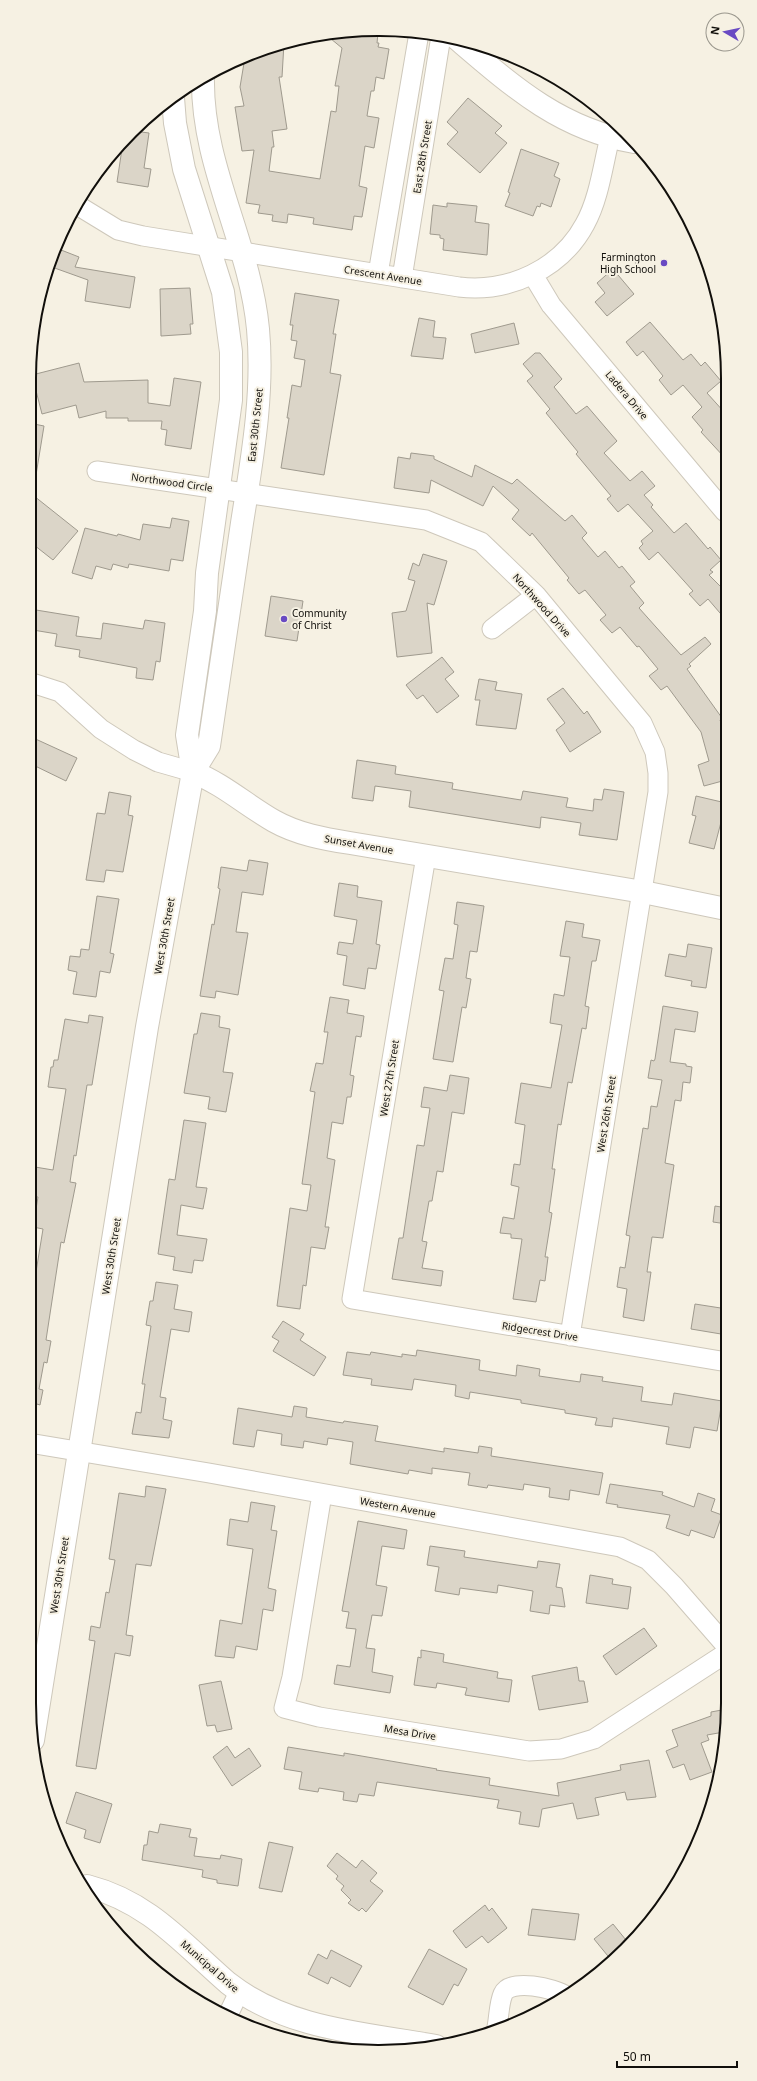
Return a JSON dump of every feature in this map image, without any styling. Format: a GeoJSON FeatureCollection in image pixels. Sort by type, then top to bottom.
{"type":"FeatureCollection","features":[{"type":"Feature","properties":{"kind":"main road"},"geometry":{"type":"LineString","coordinates":[[469,49],[509,83],[544,108],[571,123],[610,137],[625,140]]}},
{"type":"Feature","properties":{"kind":"main road","name":"East 30th Street"},"geometry":{"type":"LineString","coordinates":[[193,772],[209,746],[247,493],[258,404],[260,352],[254,305],[241,253],[213,162],[204,119],[203,84]]}},
{"type":"Feature","properties":{"kind":"main road"},"geometry":{"type":"LineString","coordinates":[[173,105],[174,123],[184,169],[223,292],[231,352],[231,400],[207,574],[205,611],[187,735],[193,772]]}},
{"type":"Feature","properties":{"kind":"main road","name":"Sunset Avenue"},"geometry":{"type":"LineString","coordinates":[[193,772],[211,779],[274,821],[294,830],[325,839],[643,892],[721,908]]}},
{"type":"Feature","properties":{"kind":"main road","name":"West 30th Street"},"geometry":{"type":"LineString","coordinates":[[37,1717],[147,1028],[193,772]]}},
{"type":"Feature","properties":{"kind":"main road","name":"Municipal Drive"},"geometry":{"type":"LineString","coordinates":[[90,1887],[105,1892],[146,1911],[166,1926],[239,1992],[281,2013],[326,2028],[412,2043]]}},
{"type":"Feature","properties":{"kind":"street"},"geometry":{"type":"LineString","coordinates":[[378,274],[418,39]]}},
{"type":"Feature","properties":{"kind":"street","name":"East 28th Street"},"geometry":{"type":"LineString","coordinates":[[402,278],[440,42]]}},
{"type":"Feature","properties":{"kind":"street","name":"Crescent Avenue"},"geometry":{"type":"LineString","coordinates":[[82,208],[118,230],[142,236],[402,278],[476,288],[499,286],[533,275],[551,264],[565,251],[584,224],[590,212],[610,137]]}},
{"type":"Feature","properties":{"kind":"street","name":"Ladera Drive"},"geometry":{"type":"LineString","coordinates":[[533,275],[551,306],[721,507]]}},
{"type":"Feature","properties":{"kind":"street","name":"Northwood Circle"},"geometry":{"type":"LineString","coordinates":[[97,471],[247,493]]}},
{"type":"Feature","properties":{"kind":"street","name":"Northwood Drive"},"geometry":{"type":"LineString","coordinates":[[247,493],[426,520],[482,542],[536,595],[631,707],[649,737],[655,752],[658,772],[658,792],[643,892]]}},
{"type":"Feature","properties":{"kind":"street"},"geometry":{"type":"LineString","coordinates":[[492,629],[536,595]]}},
{"type":"Feature","properties":{"kind":"street","name":"Sunset Avenue"},"geometry":{"type":"LineString","coordinates":[[36,684],[60,692],[101,729],[134,750],[158,762],[193,772]]}},
{"type":"Feature","properties":{"kind":"street","name":"West 27th Street"},"geometry":{"type":"LineString","coordinates":[[352,1299],[426,856]]}},
{"type":"Feature","properties":{"kind":"street","name":"West 26th Street"},"geometry":{"type":"LineString","coordinates":[[570,1336],[643,892]]}},
{"type":"Feature","properties":{"kind":"street","name":"Ridgecrest Drive"},"geometry":{"type":"LineString","coordinates":[[352,1299],[721,1361]]}},
{"type":"Feature","properties":{"kind":"street","name":"Western Avenue"},"geometry":{"type":"LineString","coordinates":[[36,1444],[620,1547],[648,1560],[674,1586],[721,1640]]}},
{"type":"Feature","properties":{"kind":"street","name":"Mesa Drive"},"geometry":{"type":"LineString","coordinates":[[322,1494],[292,1678],[284,1708],[319,1717],[529,1751],[561,1749],[594,1739],[721,1657]]}},
{"type":"Feature","properties":{"kind":"street"},"geometry":{"type":"LineString","coordinates":[[497,2024],[502,1994],[512,1986],[555,1990],[560,1993]]}},
{"type":"Feature","properties":{"kind":"street"},"geometry":{"type":"LineString","coordinates":[[230,2011],[239,1992]]}},
{"type":"Feature","properties":{"kind":"building"},"geometry":{"type":"Polygon","coordinates":[[[378,36],[378,47],[389,49],[384,79],[376,77],[374,91],[371,91],[367,116],[379,118],[374,148],[365,146],[359,186],[367,188],[362,217],[354,216],[352,230],[313,224],[314,218],[288,214],[287,223],[272,221],[273,215],[258,213],[260,205],[246,203],[254,150],[242,151],[235,107],[244,106],[240,87],[244,63],[284,50],[282,77],[279,77],[287,129],[272,131],[274,147],[272,147],[269,171],[320,179],[331,111],[336,112],[339,86],[335,86],[342,48],[332,39],[378,36]]]}},
{"type":"Feature","properties":{"kind":"building"},"geometry":{"type":"Polygon","coordinates":[[[468,98],[502,126],[495,133],[507,143],[480,173],[447,144],[458,132],[447,122],[468,98]]]}},
{"type":"Feature","properties":{"kind":"building"},"geometry":{"type":"Polygon","coordinates":[[[141,132],[149,133],[144,168],[151,169],[148,187],[117,182],[121,153],[141,132]]]}},
{"type":"Feature","properties":{"kind":"building"},"geometry":{"type":"Polygon","coordinates":[[[521,149],[559,163],[554,176],[560,179],[551,207],[541,203],[540,207],[537,206],[533,216],[505,206],[510,193],[508,192],[521,149]]]}},
{"type":"Feature","properties":{"kind":"building"},"geometry":{"type":"Polygon","coordinates":[[[447,203],[477,206],[475,222],[489,224],[487,255],[443,250],[444,239],[440,238],[440,235],[430,234],[433,205],[447,207],[447,203]]]}},
{"type":"Feature","properties":{"kind":"building"},"geometry":{"type":"Polygon","coordinates":[[[61,250],[79,257],[75,267],[135,277],[130,308],[85,301],[88,280],[54,268],[61,250]]]}},
{"type":"Feature","properties":{"kind":"building"},"geometry":{"type":"Polygon","coordinates":[[[613,269],[634,294],[607,316],[595,302],[605,293],[597,283],[613,269]]]}},
{"type":"Feature","properties":{"kind":"building"},"geometry":{"type":"Polygon","coordinates":[[[190,288],[193,324],[190,324],[191,334],[161,336],[160,289],[190,288]]]}},
{"type":"Feature","properties":{"kind":"building"},"geometry":{"type":"Polygon","coordinates":[[[295,293],[339,300],[333,334],[336,334],[330,373],[341,375],[324,475],[281,468],[289,418],[287,418],[292,385],[301,387],[305,360],[294,358],[297,341],[291,340],[293,325],[290,325],[295,293]]]}},
{"type":"Feature","properties":{"kind":"building"},"geometry":{"type":"Polygon","coordinates":[[[419,318],[435,321],[433,337],[446,338],[443,359],[411,356],[419,318]]]}},
{"type":"Feature","properties":{"kind":"building"},"geometry":{"type":"Polygon","coordinates":[[[650,322],[683,360],[691,354],[701,366],[705,362],[721,381],[707,393],[721,409],[721,454],[701,432],[703,430],[692,417],[702,407],[683,385],[671,395],[659,380],[663,376],[643,351],[637,356],[626,342],[650,322]]]}},
{"type":"Feature","properties":{"kind":"building"},"geometry":{"type":"Polygon","coordinates":[[[514,323],[519,344],[475,353],[471,334],[514,323]]]}},
{"type":"Feature","properties":{"kind":"building"},"geometry":{"type":"Polygon","coordinates":[[[535,353],[540,353],[562,379],[554,387],[576,414],[587,406],[617,441],[604,453],[630,481],[642,471],[655,486],[644,495],[653,505],[651,507],[674,533],[686,523],[708,549],[710,547],[721,560],[710,570],[713,572],[709,575],[721,587],[721,614],[708,599],[700,606],[689,594],[693,591],[658,552],[649,560],[639,548],[643,544],[641,541],[653,531],[628,504],[618,512],[607,499],[611,496],[576,454],[578,452],[546,413],[550,409],[527,381],[533,376],[523,364],[535,353]]]}},
{"type":"Feature","properties":{"kind":"building"},"geometry":{"type":"Polygon","coordinates":[[[79,363],[84,382],[148,380],[148,403],[170,406],[174,378],[201,382],[191,449],[165,445],[167,430],[161,429],[162,421],[128,421],[128,418],[106,418],[106,411],[79,418],[76,405],[42,414],[36,391],[36,374],[79,363]]]}},
{"type":"Feature","properties":{"kind":"building"},"geometry":{"type":"Polygon","coordinates":[[[36,424],[44,426],[36,475],[36,424]]]}},
{"type":"Feature","properties":{"kind":"building"},"geometry":{"type":"Polygon","coordinates":[[[411,453],[434,456],[434,459],[472,477],[475,465],[512,484],[517,479],[565,521],[572,515],[587,533],[582,538],[598,557],[605,551],[619,568],[622,566],[635,582],[630,586],[644,603],[639,608],[681,655],[705,637],[711,644],[689,664],[691,666],[687,669],[721,717],[721,781],[704,786],[698,765],[709,761],[701,732],[667,686],[661,690],[649,676],[658,669],[639,646],[637,647],[620,627],[612,633],[600,620],[606,615],[585,590],[579,594],[567,580],[569,578],[532,533],[530,536],[512,519],[519,510],[493,486],[483,506],[431,480],[429,493],[394,488],[398,457],[410,459],[411,453]]]}},
{"type":"Feature","properties":{"kind":"building"},"geometry":{"type":"Polygon","coordinates":[[[36,498],[78,531],[53,560],[36,547],[36,498]]]}},
{"type":"Feature","properties":{"kind":"building"},"geometry":{"type":"Polygon","coordinates":[[[172,518],[189,521],[183,561],[171,559],[169,571],[129,564],[128,568],[113,564],[111,570],[96,566],[92,579],[72,573],[85,528],[140,540],[143,524],[170,528],[172,518]]]}},
{"type":"Feature","properties":{"kind":"building"},"geometry":{"type":"Polygon","coordinates":[[[423,554],[447,561],[434,605],[427,603],[432,653],[397,657],[392,613],[406,611],[415,581],[408,579],[413,563],[419,566],[423,554]]]}},
{"type":"Feature","properties":{"kind":"building","name":"Community of Christ"},"geometry":{"type":"Polygon","coordinates":[[[271,596],[303,601],[297,641],[265,636],[271,596]]]}},
{"type":"Feature","properties":{"kind":"building"},"geometry":{"type":"Polygon","coordinates":[[[36,610],[79,617],[76,636],[101,639],[103,623],[143,629],[145,620],[165,623],[160,662],[156,661],[153,680],[136,678],[137,668],[79,657],[80,650],[55,646],[57,634],[36,630],[36,610]]]}},
{"type":"Feature","properties":{"kind":"building"},"geometry":{"type":"Polygon","coordinates":[[[442,657],[454,672],[445,679],[459,696],[437,713],[423,695],[417,699],[406,685],[442,657]]]}},
{"type":"Feature","properties":{"kind":"building"},"geometry":{"type":"Polygon","coordinates":[[[479,679],[497,682],[495,690],[522,694],[516,729],[476,725],[480,700],[475,700],[479,679]]]}},
{"type":"Feature","properties":{"kind":"building"},"geometry":{"type":"Polygon","coordinates":[[[563,688],[584,714],[587,711],[601,732],[570,752],[556,730],[565,723],[547,699],[563,688]]]}},
{"type":"Feature","properties":{"kind":"building"},"geometry":{"type":"Polygon","coordinates":[[[36,739],[77,758],[66,781],[36,766],[36,739]]]}},
{"type":"Feature","properties":{"kind":"building"},"geometry":{"type":"Polygon","coordinates":[[[357,760],[396,766],[395,774],[453,783],[452,789],[521,800],[523,791],[568,798],[566,807],[593,811],[594,799],[602,800],[604,789],[624,792],[617,840],[579,835],[581,823],[541,817],[540,828],[409,807],[411,791],[375,786],[373,801],[352,798],[357,760]]]}},
{"type":"Feature","properties":{"kind":"building"},"geometry":{"type":"Polygon","coordinates":[[[109,792],[131,796],[128,815],[133,816],[123,872],[106,870],[104,882],[86,880],[97,813],[105,814],[109,792]]]}},
{"type":"Feature","properties":{"kind":"building"},"geometry":{"type":"Polygon","coordinates":[[[696,796],[721,802],[721,822],[714,849],[689,843],[696,816],[692,815],[696,796]]]}},
{"type":"Feature","properties":{"kind":"building"},"geometry":{"type":"Polygon","coordinates":[[[249,860],[268,863],[263,895],[242,892],[236,932],[248,933],[238,995],[216,991],[215,998],[200,996],[212,924],[214,925],[220,889],[218,888],[221,867],[247,871],[249,860]]]}},
{"type":"Feature","properties":{"kind":"building"},"geometry":{"type":"Polygon","coordinates":[[[339,883],[358,886],[357,897],[382,901],[376,944],[380,945],[376,969],[368,968],[365,989],[343,985],[347,956],[337,954],[339,942],[353,944],[357,920],[334,916],[339,883]]]}},
{"type":"Feature","properties":{"kind":"building"},"geometry":{"type":"Polygon","coordinates":[[[97,896],[119,899],[110,953],[114,954],[110,973],[100,971],[96,997],[73,994],[77,972],[68,970],[70,956],[80,957],[81,949],[89,950],[97,896]]]}},
{"type":"Feature","properties":{"kind":"building"},"geometry":{"type":"Polygon","coordinates":[[[457,902],[484,906],[477,952],[470,951],[466,978],[471,979],[466,1008],[462,1007],[453,1062],[433,1059],[444,991],[439,990],[445,958],[453,959],[458,925],[454,924],[457,902]]]}},
{"type":"Feature","properties":{"kind":"building"},"geometry":{"type":"Polygon","coordinates":[[[566,921],[584,924],[582,937],[600,940],[596,961],[592,961],[585,1006],[589,1007],[586,1029],[582,1028],[572,1083],[568,1082],[561,1125],[558,1124],[552,1169],[555,1169],[549,1212],[552,1213],[545,1257],[548,1257],[545,1281],[540,1280],[536,1302],[513,1299],[522,1239],[511,1238],[511,1234],[500,1233],[503,1217],[514,1219],[519,1187],[511,1185],[514,1164],[520,1165],[525,1125],[515,1123],[521,1083],[551,1088],[562,1025],[550,1023],[554,994],[564,996],[570,957],[560,956],[566,921]]]}},
{"type":"Feature","properties":{"kind":"building"},"geometry":{"type":"Polygon","coordinates":[[[688,944],[712,948],[706,988],[691,986],[692,981],[665,976],[669,954],[686,957],[688,944]]]}},
{"type":"Feature","properties":{"kind":"building"},"geometry":{"type":"Polygon","coordinates":[[[330,997],[349,1000],[347,1013],[364,1016],[361,1037],[356,1036],[350,1075],[354,1076],[351,1097],[347,1097],[343,1124],[332,1122],[327,1158],[335,1160],[325,1227],[329,1227],[325,1249],[311,1247],[306,1286],[303,1285],[300,1309],[277,1306],[290,1208],[307,1211],[311,1185],[302,1184],[315,1092],[310,1091],[316,1063],[323,1064],[328,1032],[324,1032],[330,997]]]}},
{"type":"Feature","properties":{"kind":"building"},"geometry":{"type":"Polygon","coordinates":[[[663,1006],[698,1012],[695,1032],[675,1029],[670,1062],[686,1064],[686,1066],[692,1067],[690,1083],[683,1082],[681,1101],[675,1100],[665,1163],[674,1165],[663,1238],[652,1237],[647,1272],[651,1272],[644,1321],[623,1317],[627,1289],[617,1287],[620,1267],[625,1268],[630,1236],[626,1235],[643,1128],[648,1129],[651,1106],[657,1107],[662,1080],[648,1078],[651,1060],[654,1061],[655,1059],[663,1006]]]}},
{"type":"Feature","properties":{"kind":"building"},"geometry":{"type":"Polygon","coordinates":[[[201,1013],[220,1016],[219,1027],[230,1029],[223,1072],[233,1073],[226,1112],[208,1109],[210,1097],[184,1093],[194,1034],[197,1034],[201,1013]]]}},
{"type":"Feature","properties":{"kind":"building"},"geometry":{"type":"Polygon","coordinates":[[[89,1015],[103,1017],[92,1085],[87,1085],[76,1156],[74,1155],[70,1182],[76,1183],[64,1243],[61,1242],[46,1340],[51,1341],[47,1363],[44,1362],[39,1389],[43,1390],[40,1405],[37,1404],[36,1407],[36,1272],[43,1229],[36,1228],[36,1209],[38,1197],[36,1197],[36,1167],[53,1170],[66,1089],[48,1087],[51,1067],[53,1067],[54,1060],[58,1060],[65,1019],[88,1023],[89,1015]]]}},
{"type":"Feature","properties":{"kind":"building"},"geometry":{"type":"Polygon","coordinates":[[[450,1075],[469,1078],[464,1114],[452,1112],[443,1172],[437,1171],[432,1201],[429,1201],[422,1241],[427,1242],[422,1268],[443,1271],[441,1286],[392,1279],[399,1238],[403,1238],[417,1145],[424,1146],[430,1108],[421,1107],[424,1087],[447,1091],[450,1075]]]}},
{"type":"Feature","properties":{"kind":"building"},"geometry":{"type":"Polygon","coordinates":[[[184,1120],[206,1123],[196,1187],[207,1188],[203,1209],[181,1205],[177,1235],[207,1239],[203,1261],[194,1260],[192,1273],[173,1270],[175,1257],[158,1254],[169,1179],[175,1180],[184,1120]]]}},
{"type":"Feature","properties":{"kind":"building"},"geometry":{"type":"Polygon","coordinates":[[[715,1206],[721,1207],[721,1223],[713,1222],[715,1206]]]}},
{"type":"Feature","properties":{"kind":"building"},"geometry":{"type":"Polygon","coordinates":[[[156,1282],[178,1285],[174,1309],[192,1312],[189,1332],[171,1329],[160,1397],[166,1398],[163,1419],[172,1421],[169,1438],[132,1434],[136,1412],[141,1413],[145,1384],[142,1384],[151,1326],[146,1325],[150,1301],[153,1301],[156,1282]]]}},
{"type":"Feature","properties":{"kind":"building"},"geometry":{"type":"Polygon","coordinates":[[[695,1304],[721,1308],[721,1334],[691,1329],[695,1304]]]}},
{"type":"Feature","properties":{"kind":"building"},"geometry":{"type":"Polygon","coordinates":[[[283,1321],[304,1334],[300,1340],[326,1357],[314,1376],[273,1351],[279,1341],[272,1337],[283,1321]]]}},
{"type":"Feature","properties":{"kind":"building"},"geometry":{"type":"Polygon","coordinates":[[[417,1350],[480,1360],[479,1370],[516,1376],[517,1365],[540,1369],[539,1376],[580,1382],[581,1374],[603,1377],[602,1381],[643,1387],[641,1401],[672,1405],[674,1393],[721,1401],[717,1431],[694,1427],[690,1448],[666,1444],[669,1427],[613,1418],[612,1427],[595,1425],[597,1418],[565,1413],[565,1410],[521,1403],[521,1400],[470,1392],[469,1399],[455,1396],[456,1385],[414,1379],[412,1390],[371,1385],[372,1379],[343,1375],[347,1352],[370,1355],[371,1352],[402,1357],[402,1354],[416,1356],[417,1350]]]}},
{"type":"Feature","properties":{"kind":"building"},"geometry":{"type":"Polygon","coordinates":[[[294,1406],[307,1408],[306,1417],[343,1423],[344,1421],[378,1426],[375,1441],[444,1452],[444,1448],[478,1453],[479,1446],[492,1448],[491,1456],[603,1473],[599,1495],[570,1490],[569,1500],[549,1497],[550,1488],[524,1484],[523,1490],[488,1485],[487,1488],[468,1485],[470,1473],[432,1468],[432,1474],[409,1470],[408,1474],[350,1464],[353,1442],[328,1438],[327,1445],[304,1441],[303,1448],[281,1445],[282,1434],[257,1430],[254,1447],[233,1444],[238,1408],[292,1417],[294,1406]]]}},
{"type":"Feature","properties":{"kind":"building"},"geometry":{"type":"Polygon","coordinates":[[[610,1484],[663,1492],[662,1495],[694,1507],[698,1493],[715,1499],[711,1511],[721,1515],[721,1518],[714,1538],[691,1530],[689,1536],[666,1528],[670,1515],[617,1507],[618,1505],[606,1503],[610,1484]]]}},
{"type":"Feature","properties":{"kind":"building"},"geometry":{"type":"Polygon","coordinates":[[[146,1486],[166,1489],[151,1566],[136,1564],[126,1635],[133,1636],[130,1656],[115,1653],[96,1769],[76,1766],[95,1641],[89,1640],[91,1626],[100,1628],[106,1592],[109,1593],[115,1560],[109,1559],[119,1493],[145,1497],[146,1486]]]}},
{"type":"Feature","properties":{"kind":"building"},"geometry":{"type":"Polygon","coordinates":[[[251,1502],[275,1506],[271,1530],[277,1531],[268,1588],[276,1590],[273,1611],[263,1609],[257,1650],[236,1646],[234,1658],[215,1656],[220,1620],[242,1624],[253,1549],[227,1545],[230,1519],[248,1522],[251,1502]]]}},
{"type":"Feature","properties":{"kind":"building"},"geometry":{"type":"Polygon","coordinates":[[[358,1521],[407,1530],[404,1549],[382,1546],[376,1585],[387,1587],[382,1616],[372,1615],[366,1648],[375,1649],[372,1672],[393,1676],[390,1693],[334,1684],[337,1665],[350,1667],[356,1629],[346,1628],[349,1612],[342,1611],[358,1521]]]}},
{"type":"Feature","properties":{"kind":"building"},"geometry":{"type":"Polygon","coordinates":[[[430,1546],[465,1551],[464,1557],[537,1568],[538,1561],[560,1564],[556,1587],[562,1588],[565,1607],[550,1605],[549,1614],[530,1611],[533,1591],[498,1585],[497,1593],[460,1588],[459,1595],[435,1591],[439,1567],[427,1565],[430,1546]]]}},
{"type":"Feature","properties":{"kind":"building"},"geometry":{"type":"Polygon","coordinates":[[[590,1575],[613,1579],[612,1584],[631,1587],[628,1609],[586,1603],[590,1575]]]}},
{"type":"Feature","properties":{"kind":"building"},"geometry":{"type":"Polygon","coordinates":[[[644,1628],[657,1646],[616,1675],[603,1656],[644,1628]]]}},
{"type":"Feature","properties":{"kind":"building"},"geometry":{"type":"Polygon","coordinates":[[[421,1650],[444,1654],[443,1662],[498,1672],[497,1678],[512,1680],[509,1702],[465,1695],[467,1688],[437,1683],[436,1688],[414,1685],[418,1657],[421,1658],[421,1650]]]}},
{"type":"Feature","properties":{"kind":"building"},"geometry":{"type":"Polygon","coordinates":[[[577,1667],[579,1681],[584,1681],[588,1702],[539,1710],[532,1676],[577,1667]]]}},
{"type":"Feature","properties":{"kind":"building"},"geometry":{"type":"Polygon","coordinates":[[[221,1681],[232,1729],[217,1732],[215,1725],[207,1726],[199,1685],[221,1681]]]}},
{"type":"Feature","properties":{"kind":"building"},"geometry":{"type":"Polygon","coordinates":[[[721,1710],[719,1733],[707,1735],[709,1740],[701,1743],[712,1772],[690,1780],[684,1764],[673,1768],[666,1751],[678,1746],[672,1730],[711,1716],[711,1712],[721,1710]]]}},
{"type":"Feature","properties":{"kind":"building"},"geometry":{"type":"Polygon","coordinates":[[[227,1746],[235,1758],[249,1748],[261,1766],[232,1786],[213,1757],[227,1746]]]}},
{"type":"Feature","properties":{"kind":"building"},"geometry":{"type":"Polygon","coordinates":[[[288,1747],[344,1756],[344,1753],[437,1769],[436,1770],[490,1778],[489,1785],[559,1796],[557,1783],[621,1770],[620,1765],[649,1760],[656,1797],[627,1800],[625,1792],[595,1798],[599,1815],[577,1819],[573,1803],[542,1809],[539,1827],[519,1824],[521,1812],[497,1808],[499,1800],[377,1782],[374,1796],[359,1794],[357,1802],[343,1800],[344,1792],[319,1788],[318,1792],[299,1789],[302,1772],[284,1769],[288,1747]]]}},
{"type":"Feature","properties":{"kind":"building"},"geometry":{"type":"Polygon","coordinates":[[[76,1792],[112,1804],[100,1843],[84,1838],[86,1830],[66,1823],[76,1792]]]}},
{"type":"Feature","properties":{"kind":"building"},"geometry":{"type":"Polygon","coordinates":[[[160,1824],[191,1829],[189,1837],[197,1838],[194,1856],[220,1859],[221,1855],[242,1859],[238,1886],[217,1883],[217,1880],[202,1877],[203,1870],[142,1860],[144,1845],[147,1845],[149,1831],[158,1833],[160,1824]]]}},
{"type":"Feature","properties":{"kind":"building"},"geometry":{"type":"Polygon","coordinates":[[[269,1842],[293,1847],[282,1892],[259,1888],[269,1842]]]}},
{"type":"Feature","properties":{"kind":"building"},"geometry":{"type":"Polygon","coordinates":[[[337,1853],[356,1868],[362,1860],[377,1873],[370,1881],[383,1891],[366,1912],[362,1908],[359,1911],[348,1903],[351,1900],[341,1890],[344,1886],[336,1879],[338,1876],[327,1866],[337,1853]]]}},
{"type":"Feature","properties":{"kind":"building"},"geometry":{"type":"Polygon","coordinates":[[[485,1905],[489,1911],[492,1908],[507,1928],[488,1943],[482,1936],[466,1948],[453,1931],[485,1905]]]}},
{"type":"Feature","properties":{"kind":"building"},"geometry":{"type":"Polygon","coordinates":[[[532,1909],[579,1914],[575,1940],[528,1935],[532,1909]]]}},
{"type":"Feature","properties":{"kind":"building"},"geometry":{"type":"Polygon","coordinates":[[[613,1924],[626,1940],[608,1956],[594,1939],[613,1924]]]}},
{"type":"Feature","properties":{"kind":"building"},"geometry":{"type":"Polygon","coordinates":[[[429,1949],[467,1969],[458,1986],[454,1984],[443,2005],[408,1987],[429,1949]]]}},
{"type":"Feature","properties":{"kind":"building"},"geometry":{"type":"Polygon","coordinates":[[[331,1950],[362,1966],[350,1987],[331,1977],[328,1984],[308,1974],[318,1954],[327,1959],[331,1950]]]}},
{"type":"Feature","properties":{"kind":"place","name":"Farmington High School"},"geometry":{"type":"Point","coordinates":[664,263]}},
{"type":"Feature","properties":{"kind":"place","name":"Community of Christ"},"geometry":{"type":"Point","coordinates":[284,619]}}]}
